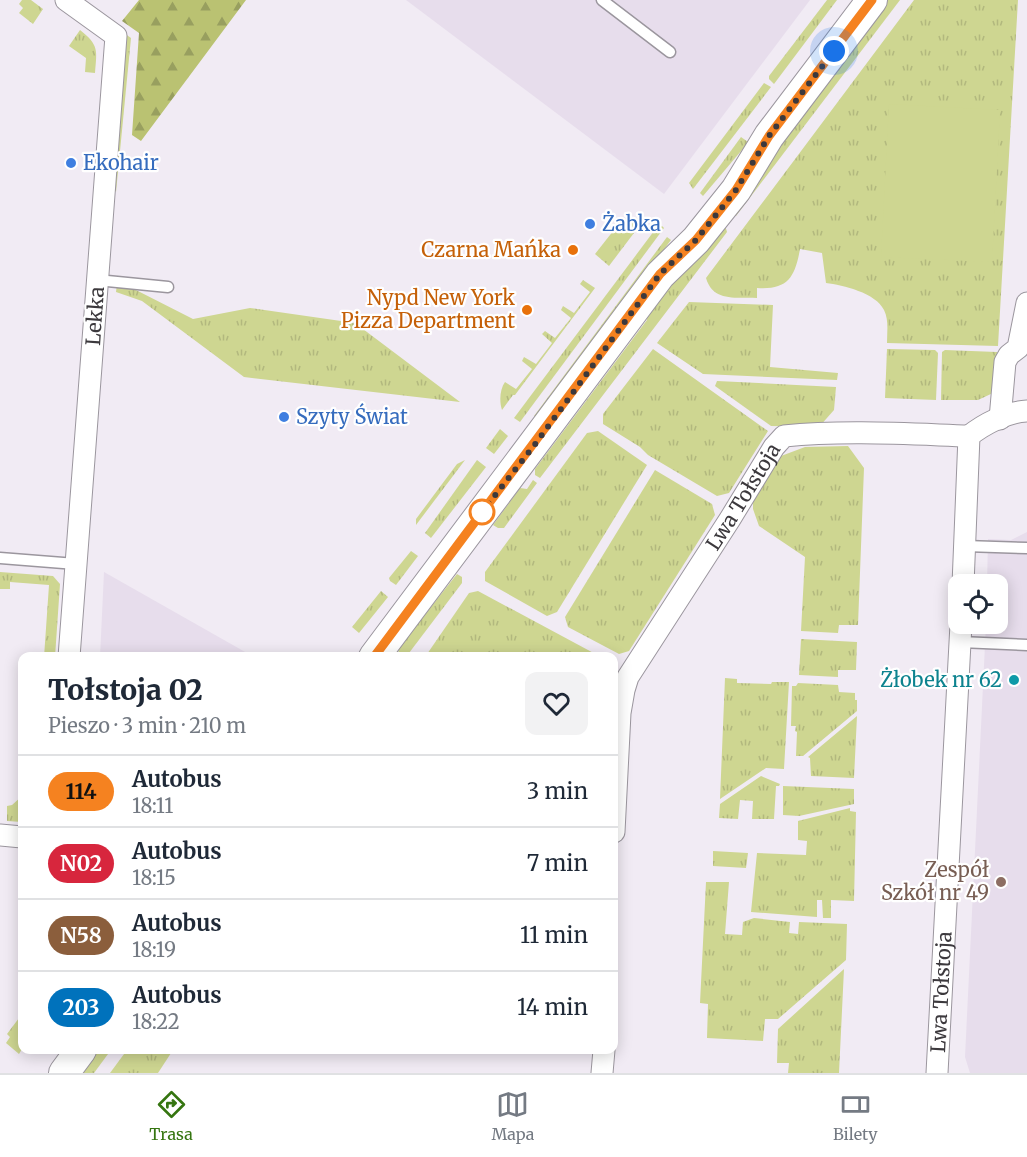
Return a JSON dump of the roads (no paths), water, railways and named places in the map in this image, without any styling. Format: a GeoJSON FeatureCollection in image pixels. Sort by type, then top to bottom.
{"type":"FeatureCollection","features":[{"type":"Feature","properties":{"kind":"street","name":"Lekka"},"geometry":{"type":"LineString","coordinates":[[66,0],[116,36],[69,652]]}},
{"type":"Feature","properties":{"kind":"street"},"geometry":{"type":"LineString","coordinates":[[378,652],[660,274],[681,229],[723,178],[769,136],[872,0]]}},
{"type":"Feature","properties":{"kind":"street"},"geometry":{"type":"LineString","coordinates":[[1000,418],[1005,362],[1018,348],[1027,303]]}},
{"type":"Feature","properties":{"kind":"street"},"geometry":{"type":"LineString","coordinates":[[964,574],[969,436],[979,428],[1000,418],[1027,411]]}},
{"type":"Feature","properties":{"kind":"street","name":"Lwa Tołstoja"},"geometry":{"type":"LineString","coordinates":[[618,709],[634,666],[724,529],[774,447],[784,436],[883,433],[969,436]]}},
{"type":"Feature","properties":{"kind":"street","name":"Lwa Tołstoja"},"geometry":{"type":"LineString","coordinates":[[937,1073],[960,634]]}},
{"type":"Feature","properties":{"kind":"street"},"geometry":{"type":"LineString","coordinates":[[0,835],[18,837]]}},
{"type":"Feature","properties":{"kind":"street"},"geometry":{"type":"LineString","coordinates":[[45,1073],[57,1054]]}},
{"type":"Feature","properties":{"kind":"street"},"geometry":{"type":"LineString","coordinates":[[64,1073],[78,1054]]}},
{"type":"Feature","properties":{"kind":"street"},"geometry":{"type":"LineString","coordinates":[[602,1073],[604,1054]]}},
{"type":"Feature","properties":{"kind":"lane"},"geometry":{"type":"LineString","coordinates":[[602,0],[670,52]]}},
{"type":"Feature","properties":{"kind":"lane"},"geometry":{"type":"LineString","coordinates":[[97,280],[168,287]]}},
{"type":"Feature","properties":{"kind":"lane"},"geometry":{"type":"LineString","coordinates":[[965,546],[1027,548]]}},
{"type":"Feature","properties":{"kind":"lane"},"geometry":{"type":"LineString","coordinates":[[0,558],[76,564]]}},
{"type":"Feature","properties":{"kind":"lane"},"geometry":{"type":"LineString","coordinates":[[966,634],[1027,645]]}},
{"type":"Feature","properties":{"kind":"place","name":"Ekohair"},"geometry":{"type":"Point","coordinates":[71,163]}},
{"type":"Feature","properties":{"kind":"place","name":"Żabka"},"geometry":{"type":"Point","coordinates":[590,224]}},
{"type":"Feature","properties":{"kind":"place","name":"Czarna Mańka"},"geometry":{"type":"Point","coordinates":[573,250]}},
{"type":"Feature","properties":{"kind":"place","name":"Nypd New York Pizza Department"},"geometry":{"type":"Point","coordinates":[527,310]}},
{"type":"Feature","properties":{"kind":"place","name":"Szyty Świat"},"geometry":{"type":"Point","coordinates":[284,417]}},
{"type":"Feature","properties":{"kind":"place","name":"Żłobek nr 62"},"geometry":{"type":"Point","coordinates":[1014,680]}},
{"type":"Feature","properties":{"kind":"place","name":"Zespół Szkół nr 49"},"geometry":{"type":"Point","coordinates":[1001,882]}}]}
